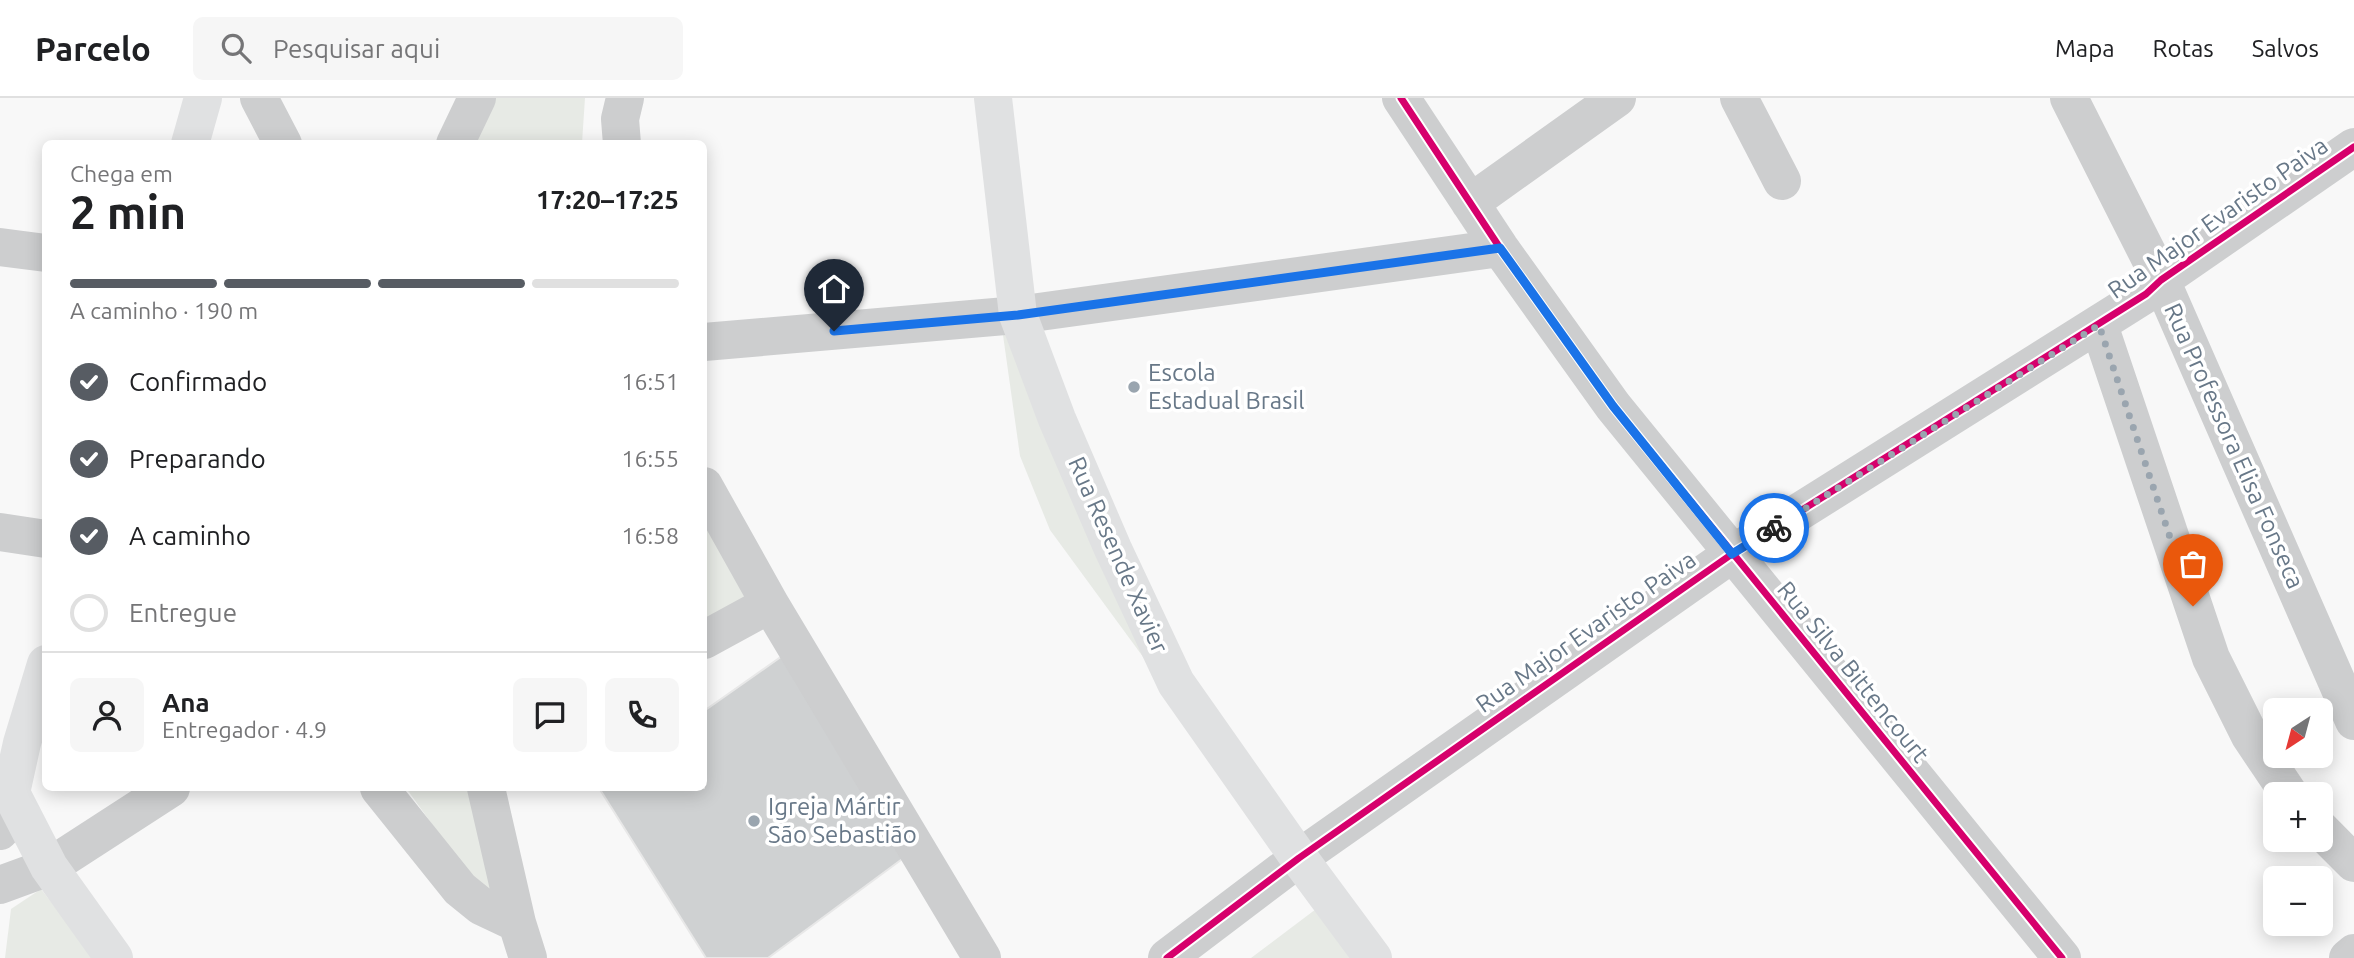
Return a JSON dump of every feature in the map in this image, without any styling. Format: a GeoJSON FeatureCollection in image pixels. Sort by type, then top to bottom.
{"type":"FeatureCollection","features":[{"type":"Feature","properties":{"kind":"main road"},"geometry":{"type":"LineString","coordinates":[[191,140],[204,98]]}},
{"type":"Feature","properties":{"kind":"main road","name":"Rua Resende Xavier"},"geometry":{"type":"LineString","coordinates":[[993,98],[1018,315],[1072,454],[1176,683],[1373,958]]}},
{"type":"Feature","properties":{"kind":"main road"},"geometry":{"type":"LineString","coordinates":[[42,673],[11,742],[11,793],[49,867],[114,958]]}},
{"type":"Feature","properties":{"kind":"street"},"geometry":{"type":"LineString","coordinates":[[259,98],[281,140]]}},
{"type":"Feature","properties":{"kind":"street"},"geometry":{"type":"LineString","coordinates":[[457,140],[477,98]]}},
{"type":"Feature","properties":{"kind":"street"},"geometry":{"type":"LineString","coordinates":[[622,140],[620,120],[625,98]]}},
{"type":"Feature","properties":{"kind":"street","name":"Rua Silva Bittencourt"},"geometry":{"type":"LineString","coordinates":[[1401,98],[1500,248],[1613,406],[2062,958]]}},
{"type":"Feature","properties":{"kind":"street"},"geometry":{"type":"LineString","coordinates":[[1470,203],[1617,98]]}},
{"type":"Feature","properties":{"kind":"street"},"geometry":{"type":"LineString","coordinates":[[1739,98],[1782,181]]}},
{"type":"Feature","properties":{"kind":"street","name":"Rua Professora Elisa Fonseca"},"geometry":{"type":"LineString","coordinates":[[2069,98],[2161,279],[2354,721]]}},
{"type":"Feature","properties":{"kind":"street","name":"Rua Major Evaristo Paiva"},"geometry":{"type":"LineString","coordinates":[[1167,958],[1299,858],[1732,554],[2099,325],[2354,146]]}},
{"type":"Feature","properties":{"kind":"street"},"geometry":{"type":"LineString","coordinates":[[707,342],[1018,315],[1500,248]]}},
{"type":"Feature","properties":{"kind":"street"},"geometry":{"type":"LineString","coordinates":[[2099,325],[2211,658],[2250,736],[2281,782]]}},
{"type":"Feature","properties":{"kind":"street"},"geometry":{"type":"LineString","coordinates":[[707,491],[770,604],[982,958]]}},
{"type":"Feature","properties":{"kind":"street"},"geometry":{"type":"LineString","coordinates":[[0,532],[42,538]]}},
{"type":"Feature","properties":{"kind":"street"},"geometry":{"type":"LineString","coordinates":[[707,638],[770,604]]}},
{"type":"Feature","properties":{"kind":"street"},"geometry":{"type":"LineString","coordinates":[[0,885],[49,867],[166,791]]}},
{"type":"Feature","properties":{"kind":"street"},"geometry":{"type":"LineString","coordinates":[[381,791],[460,889],[522,940]]}},
{"type":"Feature","properties":{"kind":"street"},"geometry":{"type":"LineString","coordinates":[[487,791],[522,940]]}},
{"type":"Feature","properties":{"kind":"street"},"geometry":{"type":"LineString","coordinates":[[0,831],[11,793]]}},
{"type":"Feature","properties":{"kind":"street"},"geometry":{"type":"LineString","coordinates":[[2333,842],[2354,863]]}},
{"type":"Feature","properties":{"kind":"street"},"geometry":{"type":"LineString","coordinates":[[2348,958],[2354,953]]}},
{"type":"Feature","properties":{"kind":"shaded area"},"geometry":{"type":"Polygon","coordinates":[[[491,98],[585,98],[582,140],[475,140],[491,98]]]}},
{"type":"Feature","properties":{"kind":"shaded area"},"geometry":{"type":"Polygon","coordinates":[[[1017,332],[1182,710],[1050,530],[1020,456],[1003,335],[1017,332]]]}},
{"type":"Feature","properties":{"kind":"shaded area"},"geometry":{"type":"Polygon","coordinates":[[[707,510],[758,600],[707,628],[707,510]]]}},
{"type":"Feature","properties":{"kind":"shaded area"},"geometry":{"type":"Polygon","coordinates":[[[408,791],[502,791],[522,907],[478,888],[408,791]]]}},
{"type":"Feature","properties":{"kind":"shaded area"},"geometry":{"type":"Polygon","coordinates":[[[41,889],[94,958],[5,958],[11,909],[41,889]]]}},
{"type":"Feature","properties":{"kind":"shaded area"},"geometry":{"type":"Polygon","coordinates":[[[1320,906],[1360,958],[1251,958],[1320,906]]]}},
{"type":"Feature","properties":{"kind":"building","name":"Igreja Mártir São Sebastião"},"geometry":{"type":"Polygon","coordinates":[[[785,654],[909,854],[768,958],[706,958],[601,791],[707,791],[707,709],[785,654]]]}},
{"type":"Feature","properties":{"kind":"cycle path"},"geometry":{"type":"LineString","coordinates":[[1401,98],[1500,248],[1613,406],[2062,958]]}},
{"type":"Feature","properties":{"kind":"cycle path"},"geometry":{"type":"LineString","coordinates":[[1167,958],[1299,858],[1732,554],[2146,294],[2161,280],[2354,147]]}},
{"type":"Feature","properties":{"kind":"way so far"},"geometry":{"type":"LineString","coordinates":[[1774,528],[2099,325],[2193,606]]}},
{"type":"Feature","properties":{"kind":"place","name":"Escola Estadual Brasil"},"geometry":{"type":"Point","coordinates":[1134,387]}},
{"type":"Feature","properties":{"kind":"place","name":"Igreja Mártir São Sebastião"},"geometry":{"type":"Point","coordinates":[754,821]}},
{"type":"Feature","properties":{"kind":"route"},"geometry":{"type":"LineString","coordinates":[[834,331],[1018,315],[1500,248],[1613,406],[1732,554],[1774,528]]}}]}
